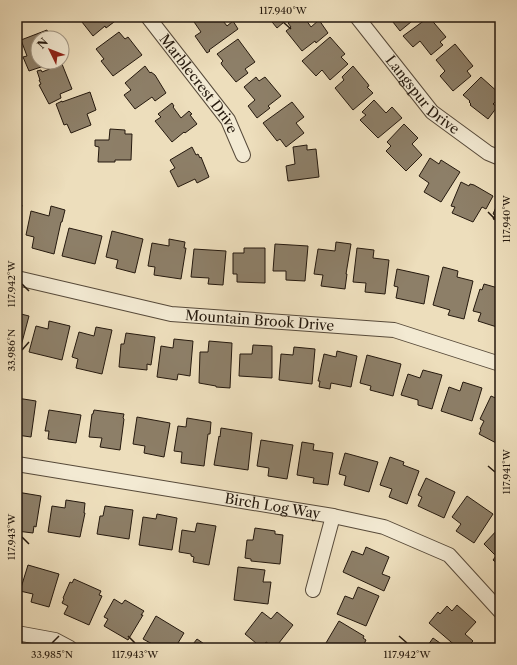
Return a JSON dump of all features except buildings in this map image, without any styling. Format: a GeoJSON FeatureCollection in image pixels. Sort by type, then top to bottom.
{"type":"FeatureCollection","features":[{"type":"Feature","properties":{"kind":"street","name":"Marblecrest Drive"},"geometry":{"type":"LineString","coordinates":[[148,17],[228,120],[243,155]]}},
{"type":"Feature","properties":{"kind":"street","name":"Langspur Drive"},"geometry":{"type":"LineString","coordinates":[[357,17],[432,112],[488,153],[500,158]]}},
{"type":"Feature","properties":{"kind":"street","name":"Mountain Brook Drive"},"geometry":{"type":"LineString","coordinates":[[17,278],[171,314],[394,330],[500,364]]}},
{"type":"Feature","properties":{"kind":"street","name":"Birch Log Way"},"geometry":{"type":"LineString","coordinates":[[17,464],[333,516],[384,527],[449,555],[500,610]]}},
{"type":"Feature","properties":{"kind":"street"},"geometry":{"type":"LineString","coordinates":[[313,590],[333,516]]}},
{"type":"Feature","properties":{"kind":"street"},"geometry":{"type":"LineString","coordinates":[[17,633],[54,640],[70,648]]}}]}
